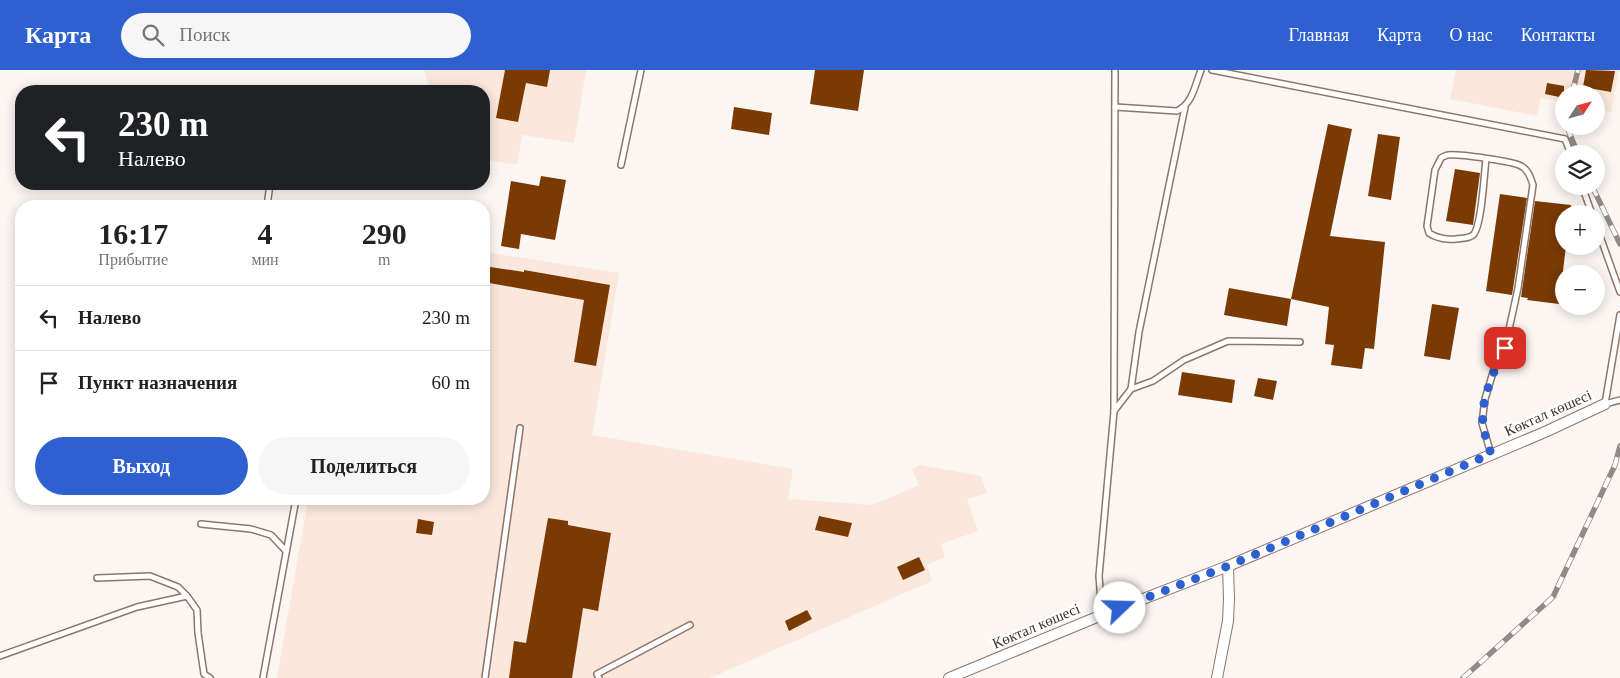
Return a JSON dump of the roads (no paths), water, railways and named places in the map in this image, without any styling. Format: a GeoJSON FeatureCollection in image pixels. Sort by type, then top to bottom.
{"type":"FeatureCollection","features":[{"type":"Feature","properties":{"kind":"street","name":"Көктал көшесі"},"geometry":{"type":"LineString","coordinates":[[949,678],[1102,614],[1228,566],[1545,432],[1605,404]]}},
{"type":"Feature","properties":{"kind":"street"},"geometry":{"type":"LineString","coordinates":[[1217,678],[1228,621],[1228,566]]}},
{"type":"Feature","properties":{"kind":"lane"},"geometry":{"type":"LineString","coordinates":[[620,165],[640,70]]}},
{"type":"Feature","properties":{"kind":"lane"},"geometry":{"type":"LineString","coordinates":[[1102,614],[1100,576],[1114,411],[1115,70]]}},
{"type":"Feature","properties":{"kind":"lane"},"geometry":{"type":"LineString","coordinates":[[1115,107],[1177,110],[1185,107],[1190,102],[1201,70]]}},
{"type":"Feature","properties":{"kind":"lane"},"geometry":{"type":"LineString","coordinates":[[1212,70],[1565,139],[1567,145]]}},
{"type":"Feature","properties":{"kind":"lane"},"geometry":{"type":"LineString","coordinates":[[1114,411],[1130,389],[1141,322],[1185,107]]}},
{"type":"Feature","properties":{"kind":"lane"},"geometry":{"type":"LineString","coordinates":[[1486,159],[1478,222],[1474,234],[1468,238],[1450,240],[1434,237],[1429,234],[1427,226],[1435,170],[1440,158],[1448,155],[1486,159],[1503,161],[1522,166],[1531,177],[1533,185],[1518,288],[1505,348],[1494,369],[1482,423],[1491,454]]}},
{"type":"Feature","properties":{"kind":"lane"},"geometry":{"type":"LineString","coordinates":[[1605,251],[1620,292]]}},
{"type":"Feature","properties":{"kind":"lane","name":"Көктал көшесі"},"geometry":{"type":"LineString","coordinates":[[1605,404],[1620,315]]}},
{"type":"Feature","properties":{"kind":"lane"},"geometry":{"type":"LineString","coordinates":[[1130,389],[1153,381],[1184,360],[1228,341],[1300,342]]}},
{"type":"Feature","properties":{"kind":"lane"},"geometry":{"type":"LineString","coordinates":[[1605,404],[1620,400]]}},
{"type":"Feature","properties":{"kind":"lane"},"geometry":{"type":"LineString","coordinates":[[485,678],[520,428]]}},
{"type":"Feature","properties":{"kind":"lane"},"geometry":{"type":"LineString","coordinates":[[263,678],[295,505]]}},
{"type":"Feature","properties":{"kind":"lane"},"geometry":{"type":"LineString","coordinates":[[201,524],[250,529],[271,535],[286,551]]}},
{"type":"Feature","properties":{"kind":"lane"},"geometry":{"type":"LineString","coordinates":[[97,578],[150,576],[178,587],[188,596],[197,610],[198,633],[204,674],[210,678]]}},
{"type":"Feature","properties":{"kind":"lane"},"geometry":{"type":"LineString","coordinates":[[0,654],[137,607],[188,596]]}},
{"type":"Feature","properties":{"kind":"lane"},"geometry":{"type":"LineString","coordinates":[[599,678],[597,674],[690,625]]}},
{"type":"Feature","properties":{"kind":"railway"},"geometry":{"type":"LineString","coordinates":[[1574,85],[1578,70]]}},
{"type":"Feature","properties":{"kind":"railway"},"geometry":{"type":"LineString","coordinates":[[1570,135],[1574,145]]}},
{"type":"Feature","properties":{"kind":"railway"},"geometry":{"type":"LineString","coordinates":[[1596,195],[1620,244]]}},
{"type":"Feature","properties":{"kind":"railway"},"geometry":{"type":"LineString","coordinates":[[1463,678],[1553,597],[1615,465],[1620,446]]}}]}
